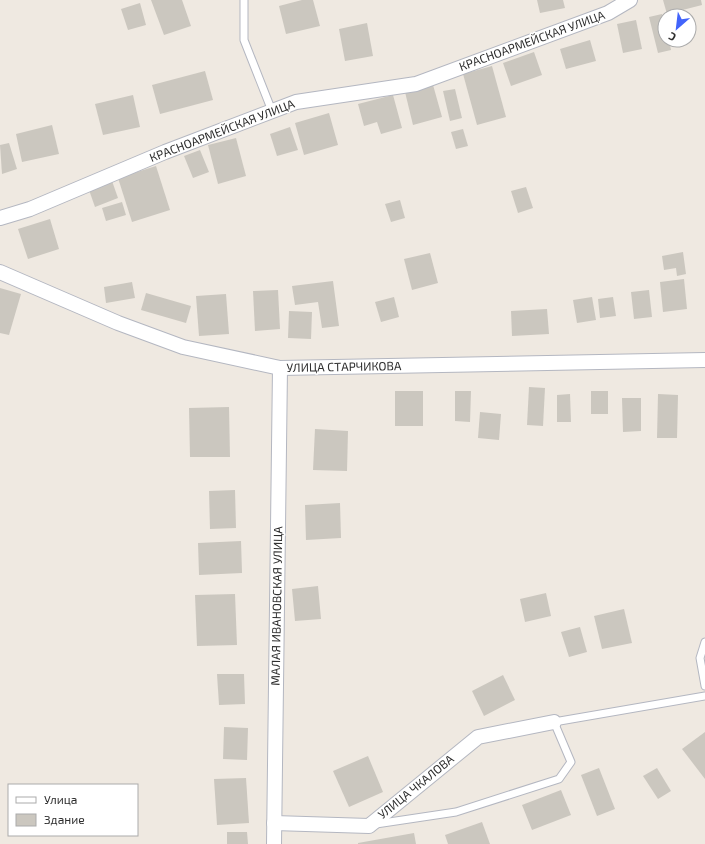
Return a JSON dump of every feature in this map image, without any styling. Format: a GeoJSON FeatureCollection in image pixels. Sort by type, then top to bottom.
{"type":"FeatureCollection","features":[{"type":"Feature","properties":{"kind":"street","name":"КРАСНОАРМЕЙСКАЯ УЛИЦА"},"geometry":{"type":"LineString","coordinates":[[0,218],[30,209],[165,152],[296,102],[416,84],[608,13],[630,0]]}},
{"type":"Feature","properties":{"kind":"street","name":"УЛИЦА СТАРЧИКОВА"},"geometry":{"type":"LineString","coordinates":[[0,272],[118,323],[184,347],[280,368],[705,360]]}},
{"type":"Feature","properties":{"kind":"street","name":"МАЛАЯ ИВАНОВСКАЯ УЛИЦА"},"geometry":{"type":"LineString","coordinates":[[274,844],[280,368]]}},
{"type":"Feature","properties":{"kind":"street","name":"УЛИЦА ЧКАЛОВА"},"geometry":{"type":"LineString","coordinates":[[274,823],[369,826],[478,737],[554,722]]}},
{"type":"Feature","properties":{"kind":"lane"},"geometry":{"type":"LineString","coordinates":[[244,0],[244,40],[272,111]]}},
{"type":"Feature","properties":{"kind":"lane"},"geometry":{"type":"LineString","coordinates":[[705,642],[700,658],[705,686]]}},
{"type":"Feature","properties":{"kind":"lane"},"geometry":{"type":"LineString","coordinates":[[369,826],[456,812],[559,779],[571,762],[554,722],[705,696]]}},
{"type":"Feature","properties":{"kind":"building"},"geometry":{"type":"Polygon","coordinates":[[[151,0],[182,0],[191,26],[164,35],[151,0]]]}},
{"type":"Feature","properties":{"kind":"building"},"geometry":{"type":"Polygon","coordinates":[[[302,0],[313,0],[320,26],[286,34],[279,6],[302,0]]]}},
{"type":"Feature","properties":{"kind":"building"},"geometry":{"type":"Polygon","coordinates":[[[537,0],[563,0],[565,8],[540,13],[537,0]]]}},
{"type":"Feature","properties":{"kind":"building"},"geometry":{"type":"Polygon","coordinates":[[[663,0],[701,0],[702,5],[690,8],[665,8],[663,0]]]}},
{"type":"Feature","properties":{"kind":"building"},"geometry":{"type":"Polygon","coordinates":[[[140,3],[146,25],[128,30],[121,9],[140,3]]]}},
{"type":"Feature","properties":{"kind":"building"},"geometry":{"type":"Polygon","coordinates":[[[657,15],[657,48],[671,48],[671,50],[658,53],[649,17],[657,15]]]}},
{"type":"Feature","properties":{"kind":"building"},"geometry":{"type":"Polygon","coordinates":[[[636,20],[642,49],[623,53],[617,24],[636,20]]]}},
{"type":"Feature","properties":{"kind":"building"},"geometry":{"type":"Polygon","coordinates":[[[367,23],[373,56],[345,61],[339,29],[367,23]]]}},
{"type":"Feature","properties":{"kind":"building"},"geometry":{"type":"Polygon","coordinates":[[[590,40],[596,61],[566,69],[560,49],[590,40]]]}},
{"type":"Feature","properties":{"kind":"building"},"geometry":{"type":"Polygon","coordinates":[[[534,52],[542,75],[511,86],[503,63],[534,52]]]}},
{"type":"Feature","properties":{"kind":"building"},"geometry":{"type":"Polygon","coordinates":[[[492,66],[506,117],[477,125],[463,74],[492,66]]]}},
{"type":"Feature","properties":{"kind":"building"},"geometry":{"type":"Polygon","coordinates":[[[205,71],[213,100],[160,114],[152,85],[205,71]]]}},
{"type":"Feature","properties":{"kind":"building"},"geometry":{"type":"Polygon","coordinates":[[[433,85],[442,117],[413,125],[405,92],[433,85]]]}},
{"type":"Feature","properties":{"kind":"building"},"geometry":{"type":"Polygon","coordinates":[[[455,89],[462,118],[450,121],[443,91],[455,89]]]}},
{"type":"Feature","properties":{"kind":"building"},"geometry":{"type":"Polygon","coordinates":[[[133,95],[140,127],[103,135],[95,104],[133,95]]]}},
{"type":"Feature","properties":{"kind":"building"},"geometry":{"type":"Polygon","coordinates":[[[393,95],[402,128],[381,134],[377,122],[364,126],[358,104],[393,95]]]}},
{"type":"Feature","properties":{"kind":"building"},"geometry":{"type":"Polygon","coordinates":[[[329,113],[338,145],[304,155],[295,123],[329,113]]]}},
{"type":"Feature","properties":{"kind":"building"},"geometry":{"type":"Polygon","coordinates":[[[52,125],[59,154],[22,162],[16,134],[52,125]]]}},
{"type":"Feature","properties":{"kind":"building"},"geometry":{"type":"Polygon","coordinates":[[[290,127],[298,150],[277,156],[270,134],[290,127]]]}},
{"type":"Feature","properties":{"kind":"building"},"geometry":{"type":"Polygon","coordinates":[[[463,129],[468,146],[456,149],[451,132],[463,129]]]}},
{"type":"Feature","properties":{"kind":"building"},"geometry":{"type":"Polygon","coordinates":[[[236,138],[246,176],[218,184],[208,145],[236,138]]]}},
{"type":"Feature","properties":{"kind":"building"},"geometry":{"type":"Polygon","coordinates":[[[9,143],[17,169],[2,174],[0,145],[9,143]]]}},
{"type":"Feature","properties":{"kind":"building"},"geometry":{"type":"Polygon","coordinates":[[[200,150],[209,172],[193,178],[184,156],[200,150]]]}},
{"type":"Feature","properties":{"kind":"building"},"geometry":{"type":"Polygon","coordinates":[[[156,166],[170,210],[132,222],[118,178],[156,166]]]}},
{"type":"Feature","properties":{"kind":"building"},"geometry":{"type":"Polygon","coordinates":[[[112,181],[118,198],[95,207],[89,190],[112,181]]]}},
{"type":"Feature","properties":{"kind":"building"},"geometry":{"type":"Polygon","coordinates":[[[526,187],[533,208],[518,213],[511,191],[526,187]]]}},
{"type":"Feature","properties":{"kind":"building"},"geometry":{"type":"Polygon","coordinates":[[[400,200],[405,218],[391,222],[385,204],[400,200]]]}},
{"type":"Feature","properties":{"kind":"building"},"geometry":{"type":"Polygon","coordinates":[[[122,202],[126,215],[106,221],[102,208],[122,202]]]}},
{"type":"Feature","properties":{"kind":"building"},"geometry":{"type":"Polygon","coordinates":[[[50,219],[59,249],[28,259],[18,229],[50,219]]]}},
{"type":"Feature","properties":{"kind":"building"},"geometry":{"type":"Polygon","coordinates":[[[683,252],[686,274],[677,276],[676,268],[664,270],[662,256],[683,252]]]}},
{"type":"Feature","properties":{"kind":"building"},"geometry":{"type":"Polygon","coordinates":[[[430,253],[438,283],[412,290],[404,259],[430,253]]]}},
{"type":"Feature","properties":{"kind":"building"},"geometry":{"type":"Polygon","coordinates":[[[684,279],[687,309],[663,312],[660,282],[684,279]]]}},
{"type":"Feature","properties":{"kind":"building"},"geometry":{"type":"Polygon","coordinates":[[[333,281],[339,326],[322,328],[318,302],[295,305],[292,286],[333,281]]]}},
{"type":"Feature","properties":{"kind":"building"},"geometry":{"type":"Polygon","coordinates":[[[132,282],[135,298],[106,303],[104,287],[132,282]]]}},
{"type":"Feature","properties":{"kind":"building"},"geometry":{"type":"Polygon","coordinates":[[[0,288],[21,294],[9,335],[0,333],[0,288]]]}},
{"type":"Feature","properties":{"kind":"building"},"geometry":{"type":"Polygon","coordinates":[[[278,290],[280,329],[255,331],[253,291],[278,290]]]}},
{"type":"Feature","properties":{"kind":"building"},"geometry":{"type":"Polygon","coordinates":[[[649,290],[652,317],[634,319],[631,292],[649,290]]]}},
{"type":"Feature","properties":{"kind":"building"},"geometry":{"type":"Polygon","coordinates":[[[146,293],[191,306],[186,323],[141,310],[146,293]]]}},
{"type":"Feature","properties":{"kind":"building"},"geometry":{"type":"Polygon","coordinates":[[[226,294],[229,334],[199,336],[196,296],[226,294]]]}},
{"type":"Feature","properties":{"kind":"building"},"geometry":{"type":"Polygon","coordinates":[[[394,297],[399,317],[381,322],[375,302],[394,297]]]}},
{"type":"Feature","properties":{"kind":"building"},"geometry":{"type":"Polygon","coordinates":[[[592,297],[596,320],[577,323],[573,300],[592,297]]]}},
{"type":"Feature","properties":{"kind":"building"},"geometry":{"type":"Polygon","coordinates":[[[613,297],[616,316],[600,318],[598,299],[613,297]]]}},
{"type":"Feature","properties":{"kind":"building"},"geometry":{"type":"Polygon","coordinates":[[[547,309],[549,334],[512,336],[511,311],[547,309]]]}},
{"type":"Feature","properties":{"kind":"building"},"geometry":{"type":"Polygon","coordinates":[[[289,311],[312,312],[311,339],[288,338],[289,311]]]}},
{"type":"Feature","properties":{"kind":"building"},"geometry":{"type":"Polygon","coordinates":[[[529,387],[545,388],[543,426],[527,425],[529,387]]]}},
{"type":"Feature","properties":{"kind":"building"},"geometry":{"type":"Polygon","coordinates":[[[395,391],[423,391],[423,426],[395,426],[395,391]]]}},
{"type":"Feature","properties":{"kind":"building"},"geometry":{"type":"Polygon","coordinates":[[[455,391],[471,391],[470,422],[455,421],[455,391]]]}},
{"type":"Feature","properties":{"kind":"building"},"geometry":{"type":"Polygon","coordinates":[[[591,391],[608,391],[608,414],[591,414],[591,391]]]}},
{"type":"Feature","properties":{"kind":"building"},"geometry":{"type":"Polygon","coordinates":[[[570,394],[571,422],[557,422],[557,395],[570,394]]]}},
{"type":"Feature","properties":{"kind":"building"},"geometry":{"type":"Polygon","coordinates":[[[658,394],[678,395],[677,438],[657,438],[658,394]]]}},
{"type":"Feature","properties":{"kind":"building"},"geometry":{"type":"Polygon","coordinates":[[[622,398],[641,398],[641,431],[623,432],[622,398]]]}},
{"type":"Feature","properties":{"kind":"building"},"geometry":{"type":"Polygon","coordinates":[[[229,407],[230,457],[190,457],[189,408],[229,407]]]}},
{"type":"Feature","properties":{"kind":"building"},"geometry":{"type":"Polygon","coordinates":[[[480,412],[501,414],[499,440],[478,438],[480,412]]]}},
{"type":"Feature","properties":{"kind":"building"},"geometry":{"type":"Polygon","coordinates":[[[315,429],[348,431],[347,471],[313,470],[315,429]]]}},
{"type":"Feature","properties":{"kind":"building"},"geometry":{"type":"Polygon","coordinates":[[[235,490],[236,528],[210,529],[209,491],[235,490]]]}},
{"type":"Feature","properties":{"kind":"building"},"geometry":{"type":"Polygon","coordinates":[[[340,503],[341,538],[306,540],[305,505],[340,503]]]}},
{"type":"Feature","properties":{"kind":"building"},"geometry":{"type":"Polygon","coordinates":[[[241,541],[242,573],[199,575],[198,543],[241,541]]]}},
{"type":"Feature","properties":{"kind":"building"},"geometry":{"type":"Polygon","coordinates":[[[318,586],[321,619],[295,621],[292,589],[318,586]]]}},
{"type":"Feature","properties":{"kind":"building"},"geometry":{"type":"Polygon","coordinates":[[[546,593],[551,616],[525,622],[520,599],[546,593]]]}},
{"type":"Feature","properties":{"kind":"building"},"geometry":{"type":"Polygon","coordinates":[[[235,594],[237,645],[197,646],[195,595],[235,594]]]}},
{"type":"Feature","properties":{"kind":"building"},"geometry":{"type":"Polygon","coordinates":[[[624,609],[632,643],[602,649],[594,616],[624,609]]]}},
{"type":"Feature","properties":{"kind":"building"},"geometry":{"type":"Polygon","coordinates":[[[580,627],[587,652],[569,657],[561,632],[580,627]]]}},
{"type":"Feature","properties":{"kind":"building"},"geometry":{"type":"Polygon","coordinates":[[[217,674],[244,674],[245,704],[219,705],[217,674]]]}},
{"type":"Feature","properties":{"kind":"building"},"geometry":{"type":"Polygon","coordinates":[[[503,675],[515,700],[484,716],[472,691],[503,675]]]}},
{"type":"Feature","properties":{"kind":"building"},"geometry":{"type":"Polygon","coordinates":[[[224,727],[248,728],[247,760],[223,759],[224,727]]]}},
{"type":"Feature","properties":{"kind":"building"},"geometry":{"type":"Polygon","coordinates":[[[705,732],[705,779],[682,749],[705,732]]]}},
{"type":"Feature","properties":{"kind":"building"},"geometry":{"type":"Polygon","coordinates":[[[368,756],[383,792],[349,807],[333,771],[368,756]]]}},
{"type":"Feature","properties":{"kind":"building"},"geometry":{"type":"Polygon","coordinates":[[[599,768],[615,809],[597,816],[581,775],[599,768]]]}},
{"type":"Feature","properties":{"kind":"building"},"geometry":{"type":"Polygon","coordinates":[[[657,768],[671,791],[658,799],[643,776],[657,768]]]}},
{"type":"Feature","properties":{"kind":"building"},"geometry":{"type":"Polygon","coordinates":[[[246,778],[249,823],[217,825],[214,779],[246,778]]]}},
{"type":"Feature","properties":{"kind":"building"},"geometry":{"type":"Polygon","coordinates":[[[561,790],[571,815],[532,830],[522,805],[561,790]]]}},
{"type":"Feature","properties":{"kind":"building"},"geometry":{"type":"Polygon","coordinates":[[[482,822],[490,844],[448,844],[445,835],[482,822]]]}},
{"type":"Feature","properties":{"kind":"building"},"geometry":{"type":"Polygon","coordinates":[[[227,832],[247,832],[248,844],[227,844],[227,832]]]}},
{"type":"Feature","properties":{"kind":"building"},"geometry":{"type":"Polygon","coordinates":[[[414,833],[416,844],[358,844],[358,843],[414,833]]]}}]}
